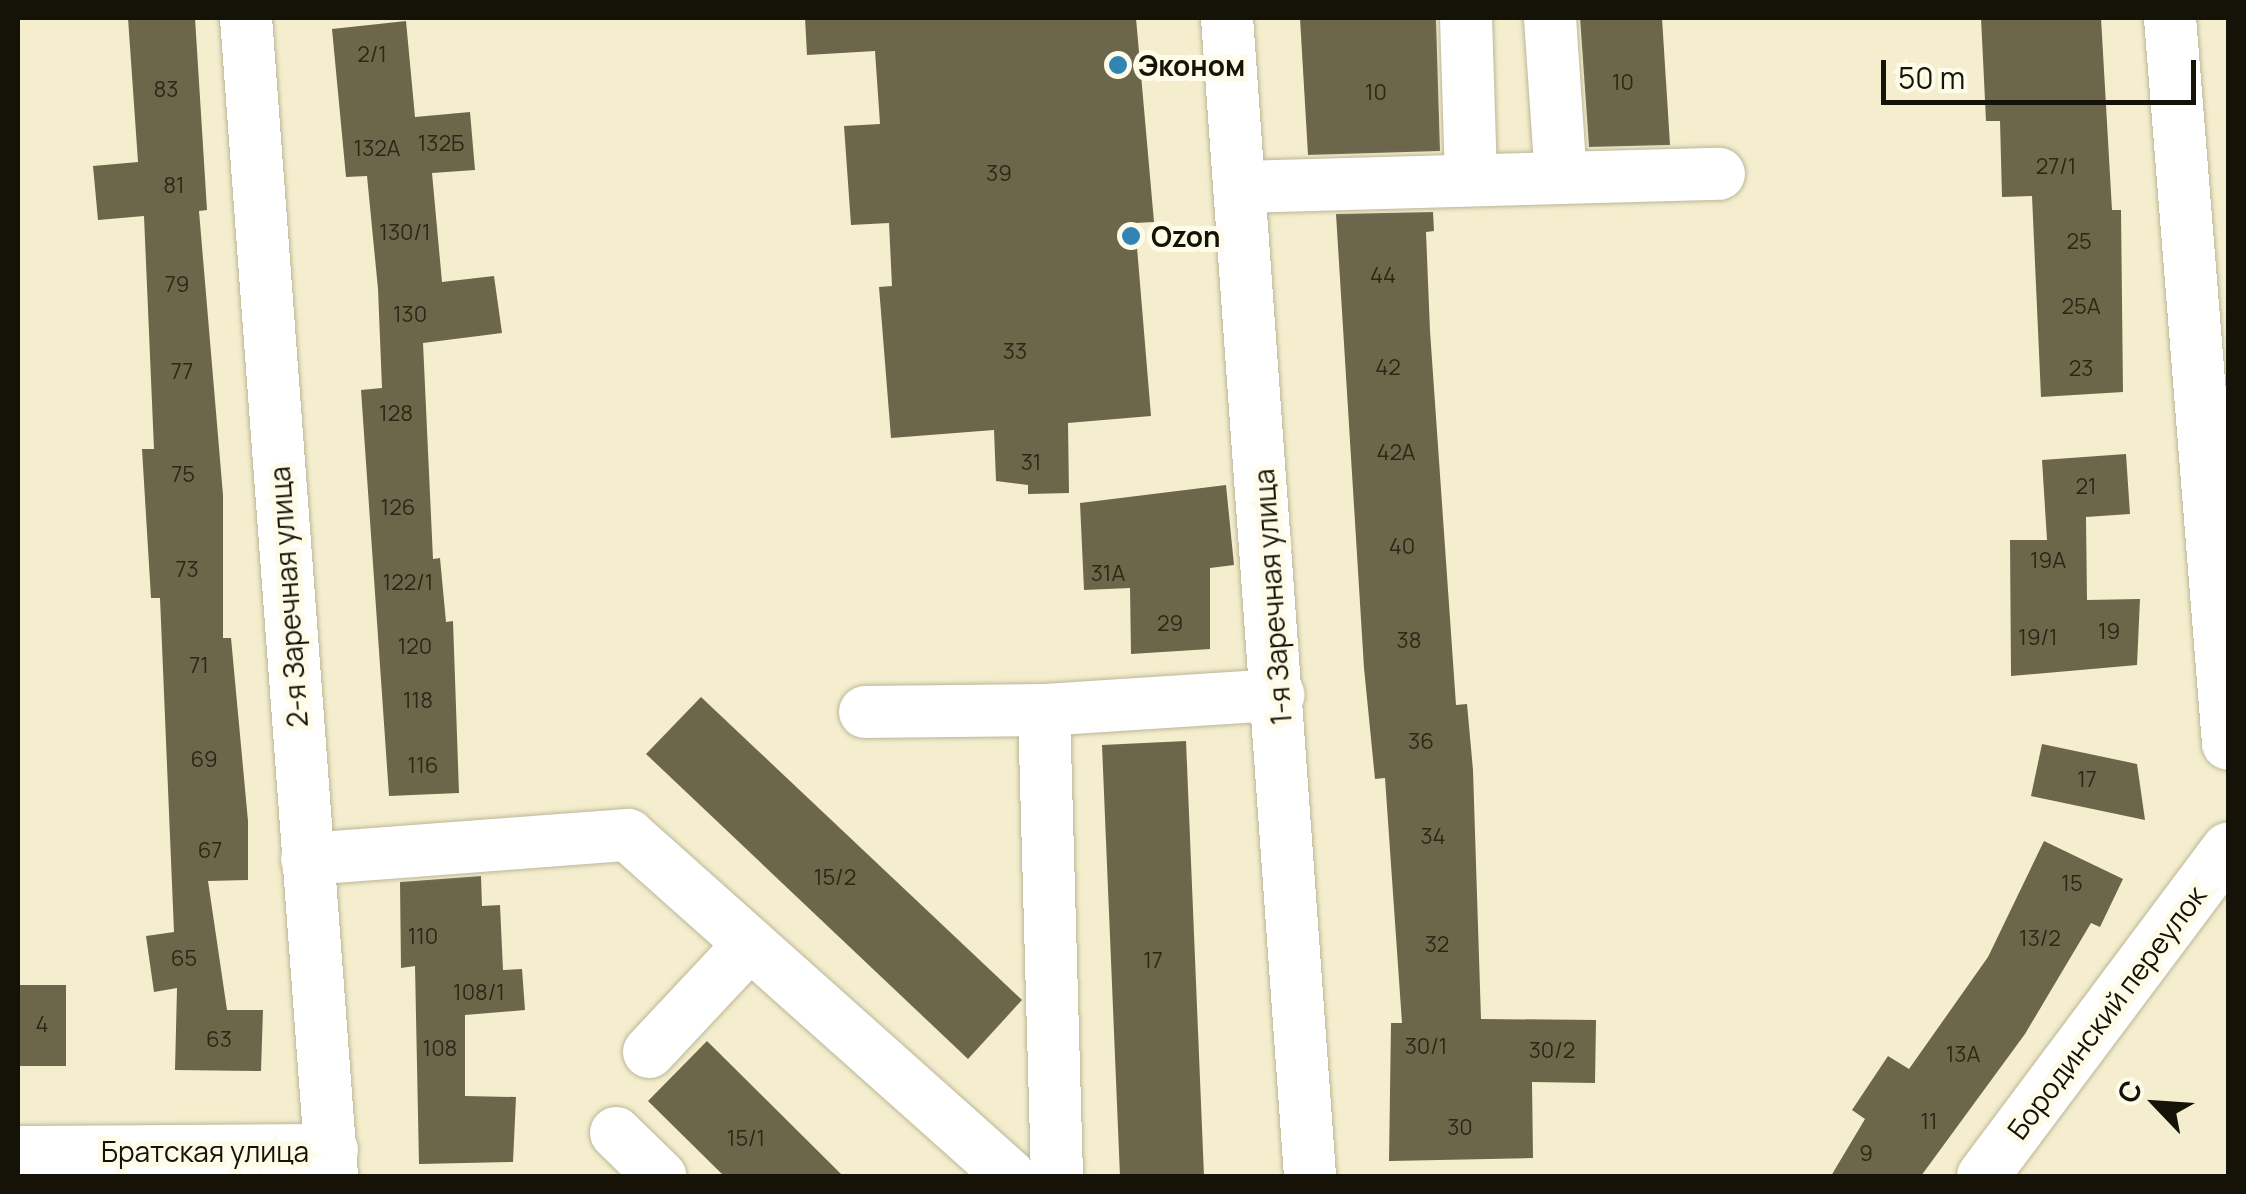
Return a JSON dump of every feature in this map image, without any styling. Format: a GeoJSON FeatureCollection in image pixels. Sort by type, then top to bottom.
{"type":"FeatureCollection","features":[{"type":"Feature","properties":{"kind":"street","name":"2-я Заречная улица"},"geometry":{"type":"LineString","coordinates":[[246,18],[332,1163]]}},
{"type":"Feature","properties":{"kind":"street","name":"1-я Заречная улица"},"geometry":{"type":"LineString","coordinates":[[1227,18],[1279,696],[1310,1176]]}},
{"type":"Feature","properties":{"kind":"street"},"geometry":{"type":"LineString","coordinates":[[1466,18],[1471,178]]}},
{"type":"Feature","properties":{"kind":"street"},"geometry":{"type":"LineString","coordinates":[[1550,18],[1561,178]]}},
{"type":"Feature","properties":{"kind":"street"},"geometry":{"type":"LineString","coordinates":[[2170,18],[2228,744]]}},
{"type":"Feature","properties":{"kind":"street"},"geometry":{"type":"LineString","coordinates":[[1241,187],[1719,174]]}},
{"type":"Feature","properties":{"kind":"street"},"geometry":{"type":"LineString","coordinates":[[865,712],[1044,710],[1279,696]]}},
{"type":"Feature","properties":{"kind":"street"},"geometry":{"type":"LineString","coordinates":[[1044,710],[1058,1176]]}},
{"type":"Feature","properties":{"kind":"street"},"geometry":{"type":"LineString","coordinates":[[307,859],[628,835],[1010,1176]]}},
{"type":"Feature","properties":{"kind":"street","name":"Бородинский переулок"},"geometry":{"type":"LineString","coordinates":[[1983,1176],[2228,848]]}},
{"type":"Feature","properties":{"kind":"street"},"geometry":{"type":"LineString","coordinates":[[649,1052],[750,944]]}},
{"type":"Feature","properties":{"kind":"street"},"geometry":{"type":"LineString","coordinates":[[616,1133],[660,1176]]}},
{"type":"Feature","properties":{"kind":"street","name":"Братская улица"},"geometry":{"type":"LineString","coordinates":[[18,1152],[332,1163]]}},
{"type":"Feature","properties":{"kind":"building"},"geometry":{"type":"Polygon","coordinates":[[[128,18],[195,18],[207,210],[199,211],[223,495],[223,638],[231,638],[248,821],[248,880],[208,881],[227,1010],[263,1010],[261,1071],[175,1070],[177,988],[154,992],[146,936],[174,932],[160,598],[151,598],[142,449],[154,449],[144,216],[98,220],[93,166],[138,162],[128,18]]]}},
{"type":"Feature","properties":{"kind":"building"},"geometry":{"type":"Polygon","coordinates":[[[805,18],[1136,18],[1154,222],[1135,223],[1151,416],[1068,423],[1069,493],[1028,494],[1028,485],[996,481],[994,430],[891,438],[879,287],[892,286],[889,223],[851,225],[844,126],[880,124],[875,51],[807,55],[805,18]]]}},
{"type":"Feature","properties":{"kind":"building"},"geometry":{"type":"Polygon","coordinates":[[[1300,18],[1436,18],[1440,151],[1308,155],[1300,18]]]}},
{"type":"Feature","properties":{"kind":"building"},"geometry":{"type":"Polygon","coordinates":[[[1580,18],[1662,18],[1670,145],[1589,147],[1580,18]]]}},
{"type":"Feature","properties":{"kind":"building"},"geometry":{"type":"Polygon","coordinates":[[[1981,18],[2101,18],[2112,210],[2121,210],[2123,392],[2041,397],[2032,196],[2002,197],[2000,121],[1986,121],[1981,18]]]}},
{"type":"Feature","properties":{"kind":"building"},"geometry":{"type":"Polygon","coordinates":[[[406,21],[415,117],[470,112],[475,170],[432,173],[442,282],[494,276],[502,333],[423,343],[433,559],[440,558],[446,622],[453,621],[459,793],[389,796],[361,390],[382,388],[378,289],[367,176],[346,177],[332,29],[406,21]]]}},
{"type":"Feature","properties":{"kind":"building"},"geometry":{"type":"Polygon","coordinates":[[[1433,212],[1434,231],[1426,232],[1430,331],[1456,705],[1467,704],[1473,770],[1481,1019],[1596,1020],[1595,1083],[1532,1082],[1533,1158],[1389,1161],[1391,1023],[1402,1023],[1385,778],[1375,779],[1364,668],[1336,214],[1433,212]]]}},
{"type":"Feature","properties":{"kind":"building"},"geometry":{"type":"Polygon","coordinates":[[[2126,454],[2130,514],[2086,517],[2087,600],[2140,599],[2137,665],[2011,676],[2010,540],[2047,540],[2042,460],[2126,454]]]}},
{"type":"Feature","properties":{"kind":"building"},"geometry":{"type":"Polygon","coordinates":[[[1226,485],[1234,565],[1210,568],[1210,649],[1131,654],[1130,588],[1084,590],[1080,503],[1226,485]]]}},
{"type":"Feature","properties":{"kind":"building"},"geometry":{"type":"Polygon","coordinates":[[[701,697],[1022,1000],[968,1059],[646,754],[701,697]]]}},
{"type":"Feature","properties":{"kind":"building"},"geometry":{"type":"Polygon","coordinates":[[[1186,741],[1204,1176],[1120,1176],[1102,745],[1186,741]]]}},
{"type":"Feature","properties":{"kind":"building"},"geometry":{"type":"Polygon","coordinates":[[[2042,744],[2137,764],[2145,820],[2031,796],[2042,744]]]}},
{"type":"Feature","properties":{"kind":"building"},"geometry":{"type":"Polygon","coordinates":[[[2044,841],[2123,879],[2100,927],[2091,923],[2025,1034],[1921,1176],[1831,1176],[1865,1119],[1852,1110],[1888,1056],[1909,1069],[1988,957],[2044,841]]]}},
{"type":"Feature","properties":{"kind":"building"},"geometry":{"type":"Polygon","coordinates":[[[481,876],[482,906],[500,905],[503,970],[522,969],[525,1010],[465,1015],[465,1096],[516,1097],[513,1162],[419,1164],[415,966],[401,968],[400,882],[481,876]]]}},
{"type":"Feature","properties":{"kind":"building"},"geometry":{"type":"Polygon","coordinates":[[[18,985],[66,985],[66,1066],[18,1066],[18,985]]]}},
{"type":"Feature","properties":{"kind":"building"},"geometry":{"type":"Polygon","coordinates":[[[707,1041],[843,1176],[724,1176],[648,1101],[707,1041]]]}},
{"type":"Feature","properties":{"kind":"place","name":"Эконом"},"geometry":{"type":"Point","coordinates":[1118,65]}},
{"type":"Feature","properties":{"kind":"place","name":"Ozon"},"geometry":{"type":"Point","coordinates":[1131,236]}}]}
